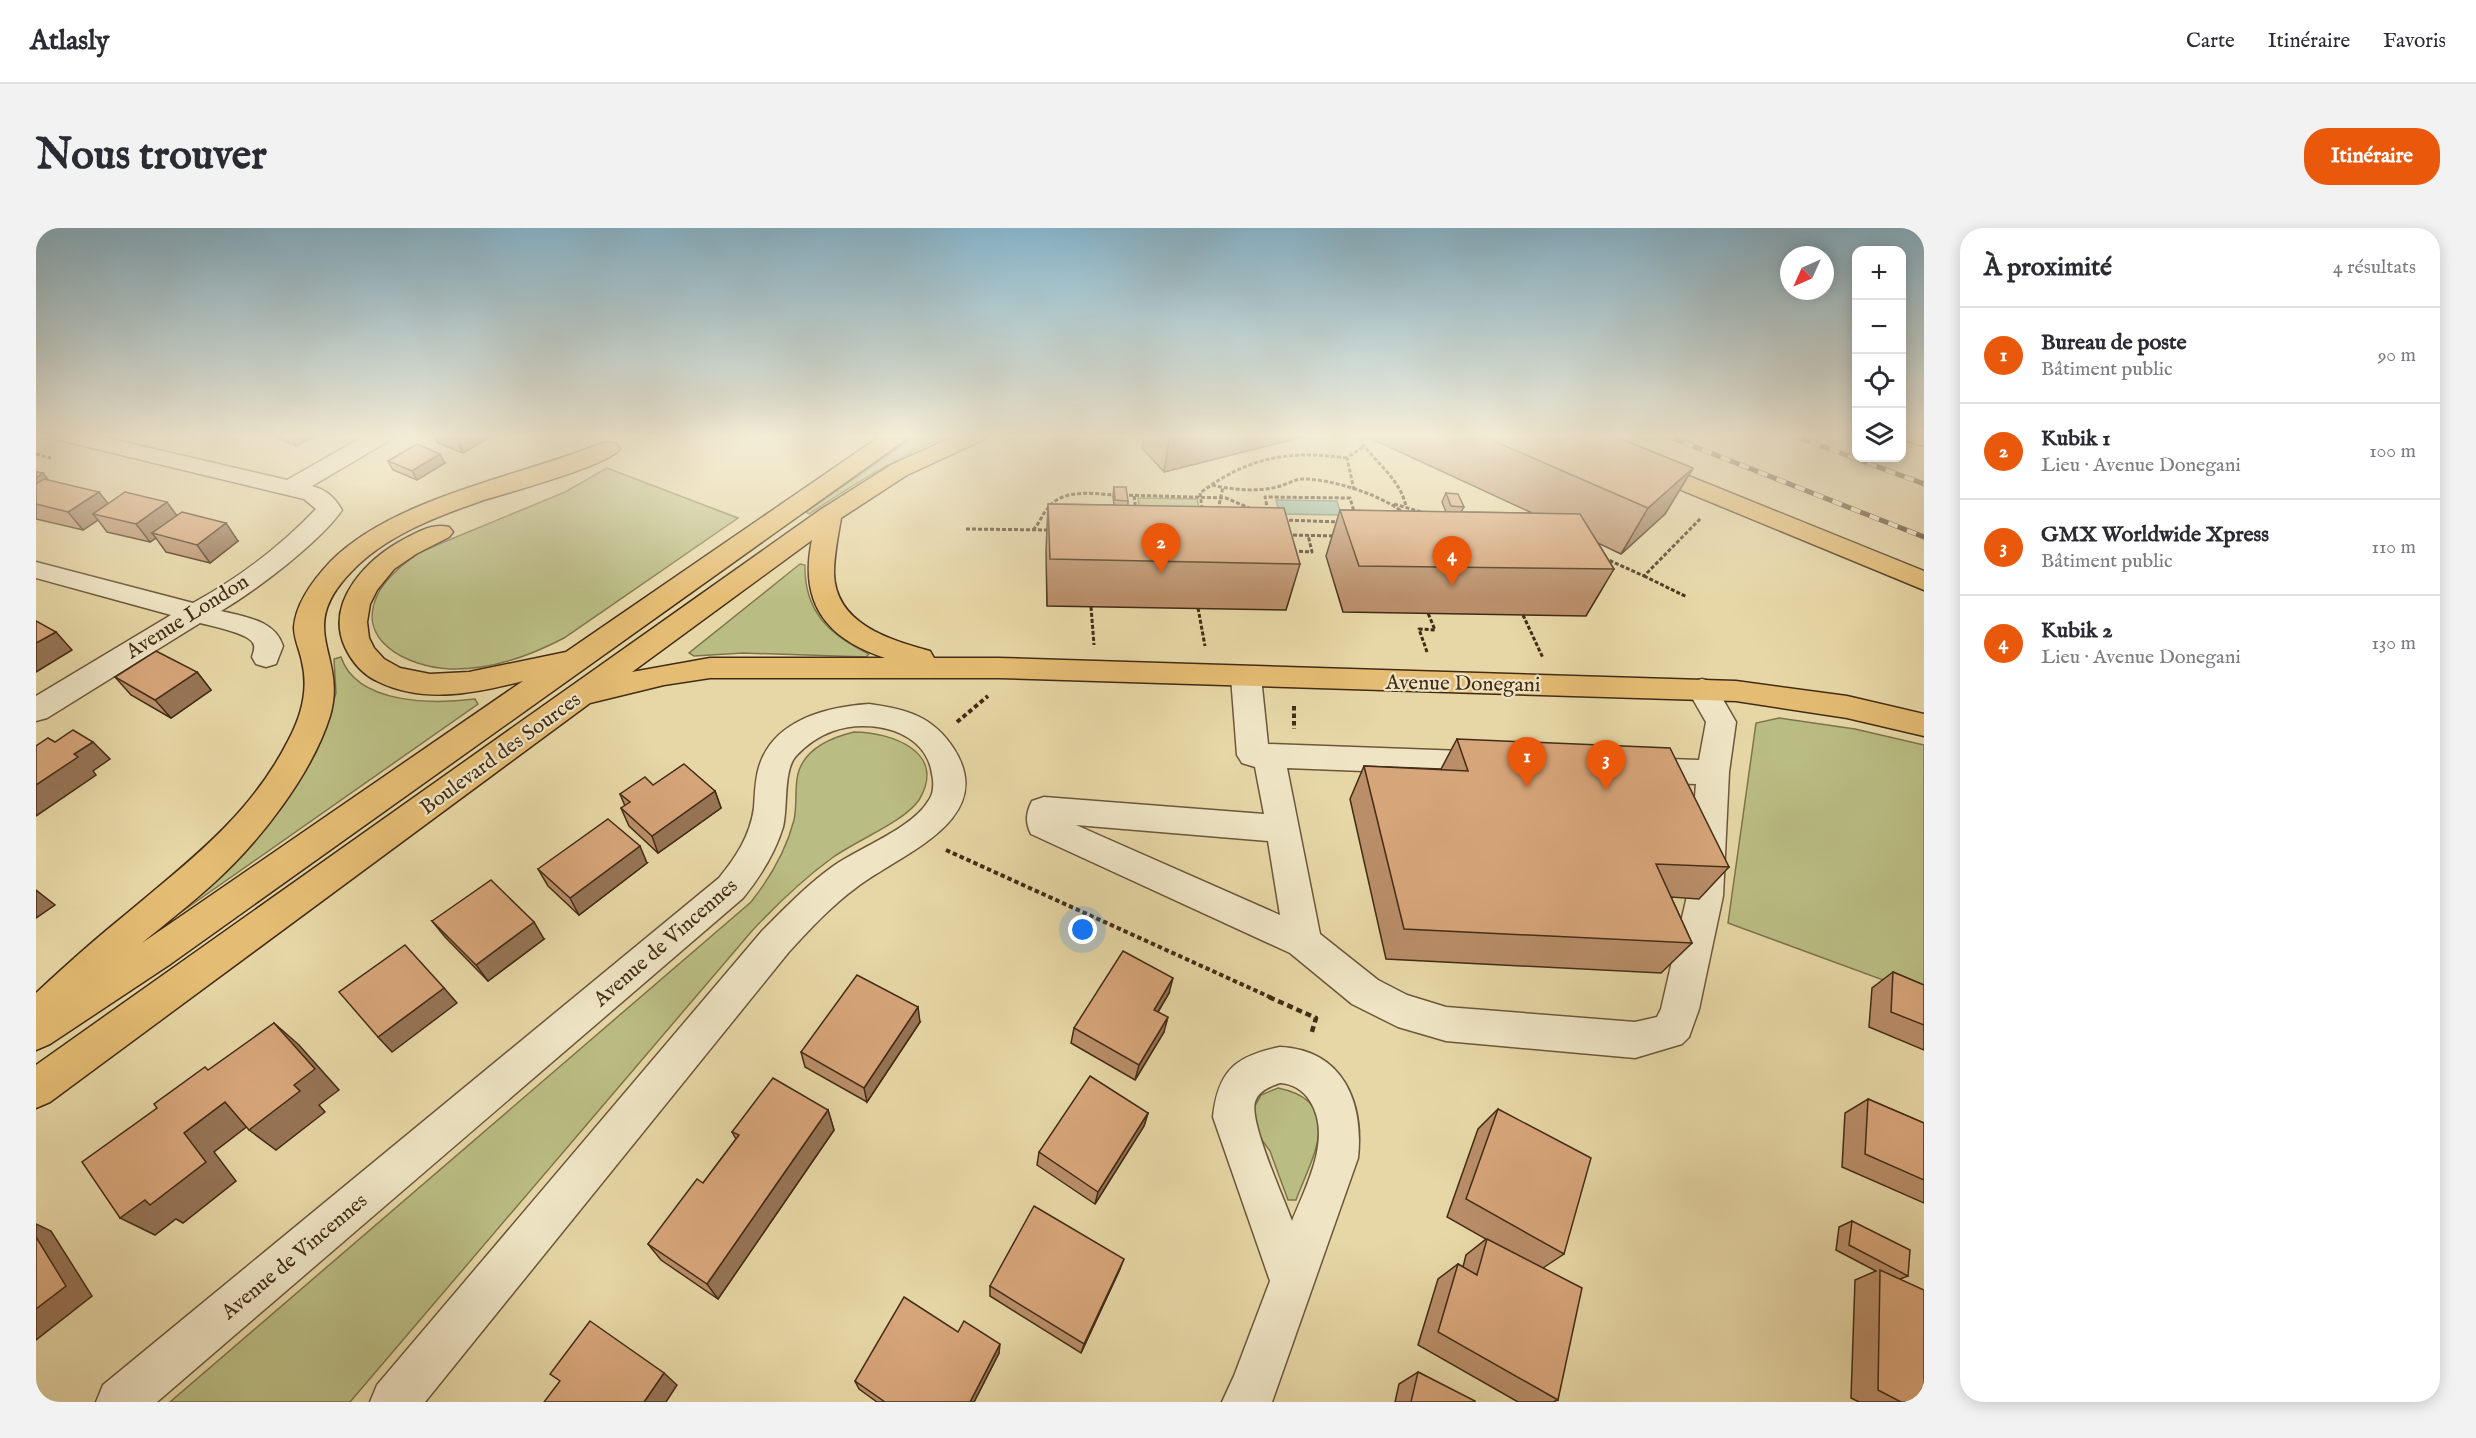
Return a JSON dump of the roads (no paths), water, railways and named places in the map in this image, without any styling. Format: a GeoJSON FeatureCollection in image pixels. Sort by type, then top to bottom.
{"type":"FeatureCollection","features":[{"type":"Feature","properties":{"kind":"main road"},"geometry":{"type":"LineString","coordinates":[[36,1017],[130,932],[203,871],[242,831],[275,788],[308,733],[319,696],[317,662],[309,636],[312,612],[325,586],[349,559],[375,540],[420,518],[496,490]]}},
{"type":"Feature","properties":{"kind":"main road"},"geometry":{"type":"LineString","coordinates":[[543,490],[441,531],[400,552],[371,578],[358,598],[354,610],[353,636],[364,659],[390,676],[432,684],[473,682],[581,657]]}},
{"type":"Feature","properties":{"kind":"main road","name":"Boulevard des Sources"},"geometry":{"type":"LineString","coordinates":[[36,1032],[166,948],[819,490]]}},
{"type":"Feature","properties":{"kind":"main road","name":"Boulevard des Sources"},"geometry":{"type":"LineString","coordinates":[[36,1089],[829,516],[869,490]]}},
{"type":"Feature","properties":{"kind":"main road"},"geometry":{"type":"LineString","coordinates":[[1701,490],[1924,581]]}},
{"type":"Feature","properties":{"kind":"main road"},"geometry":{"type":"LineString","coordinates":[[829,516],[821,564],[821,583],[825,596],[842,622],[870,641],[900,654],[955,664],[995,680]]}},
{"type":"Feature","properties":{"kind":"main road"},"geometry":{"type":"LineString","coordinates":[[581,695],[664,675],[710,668],[995,680]]}},
{"type":"Feature","properties":{"kind":"main road","name":"Avenue Donegani"},"geometry":{"type":"LineString","coordinates":[[995,680],[1246,677],[1701,689],[1759,693],[1810,700],[1924,724]]}},
{"type":"Feature","properties":{"kind":"street","name":"Avenue London"},"geometry":{"type":"LineString","coordinates":[[36,710],[154,637],[232,593],[309,531],[329,510],[328,506],[320,497],[294,490]]}},
{"type":"Feature","properties":{"kind":"street"},"geometry":{"type":"LineString","coordinates":[[36,570],[258,631],[268,643],[270,650],[266,657]]}},
{"type":"Feature","properties":{"kind":"street"},"geometry":{"type":"LineString","coordinates":[[1246,677],[1253,755],[1517,765]]}},
{"type":"Feature","properties":{"kind":"street"},"geometry":{"type":"LineString","coordinates":[[1283,829],[1044,810],[1044,825],[1303,942],[1365,992],[1398,1010],[1435,1021],[1635,1040],[1668,1032],[1675,1024],[1680,1009],[1705,896],[1713,772],[1721,722],[1701,689]]}},
{"type":"Feature","properties":{"kind":"street","name":"Avenue de Vincennes"},"geometry":{"type":"LineString","coordinates":[[120,1402],[731,888],[753,858],[765,828],[769,814],[772,778],[777,761],[783,750],[797,738],[814,728],[847,716],[886,716],[903,720],[919,728],[939,748],[947,767],[948,796],[940,810],[928,824],[913,835],[870,860],[817,898],[775,942],[394,1402]]}},
{"type":"Feature","properties":{"kind":"street"},"geometry":{"type":"LineString","coordinates":[[1269,756],[1303,942]]}},
{"type":"Feature","properties":{"kind":"street"},"geometry":{"type":"LineString","coordinates":[[1606,768],[1713,772]]}},
{"type":"Feature","properties":{"kind":"street"},"geometry":{"type":"LineString","coordinates":[[1246,1402],[1253,1390],[1292,1280]]}},
{"type":"Feature","properties":{"kind":"railway"},"geometry":{"type":"LineString","coordinates":[[1804,490],[1924,537]]}},
{"type":"Feature","properties":{"kind":"place","name":"Kubik 1"},"geometry":{"type":"Point","coordinates":[1161,573]}},
{"type":"Feature","properties":{"kind":"place","name":"Kubik 2"},"geometry":{"type":"Point","coordinates":[1452,586]}},
{"type":"Feature","properties":{"kind":"place","name":"Bureau de poste"},"geometry":{"type":"Point","coordinates":[1527,787]}},
{"type":"Feature","properties":{"kind":"place","name":"GMX Worldwide Xpress"},"geometry":{"type":"Point","coordinates":[1606,790]}}]}
